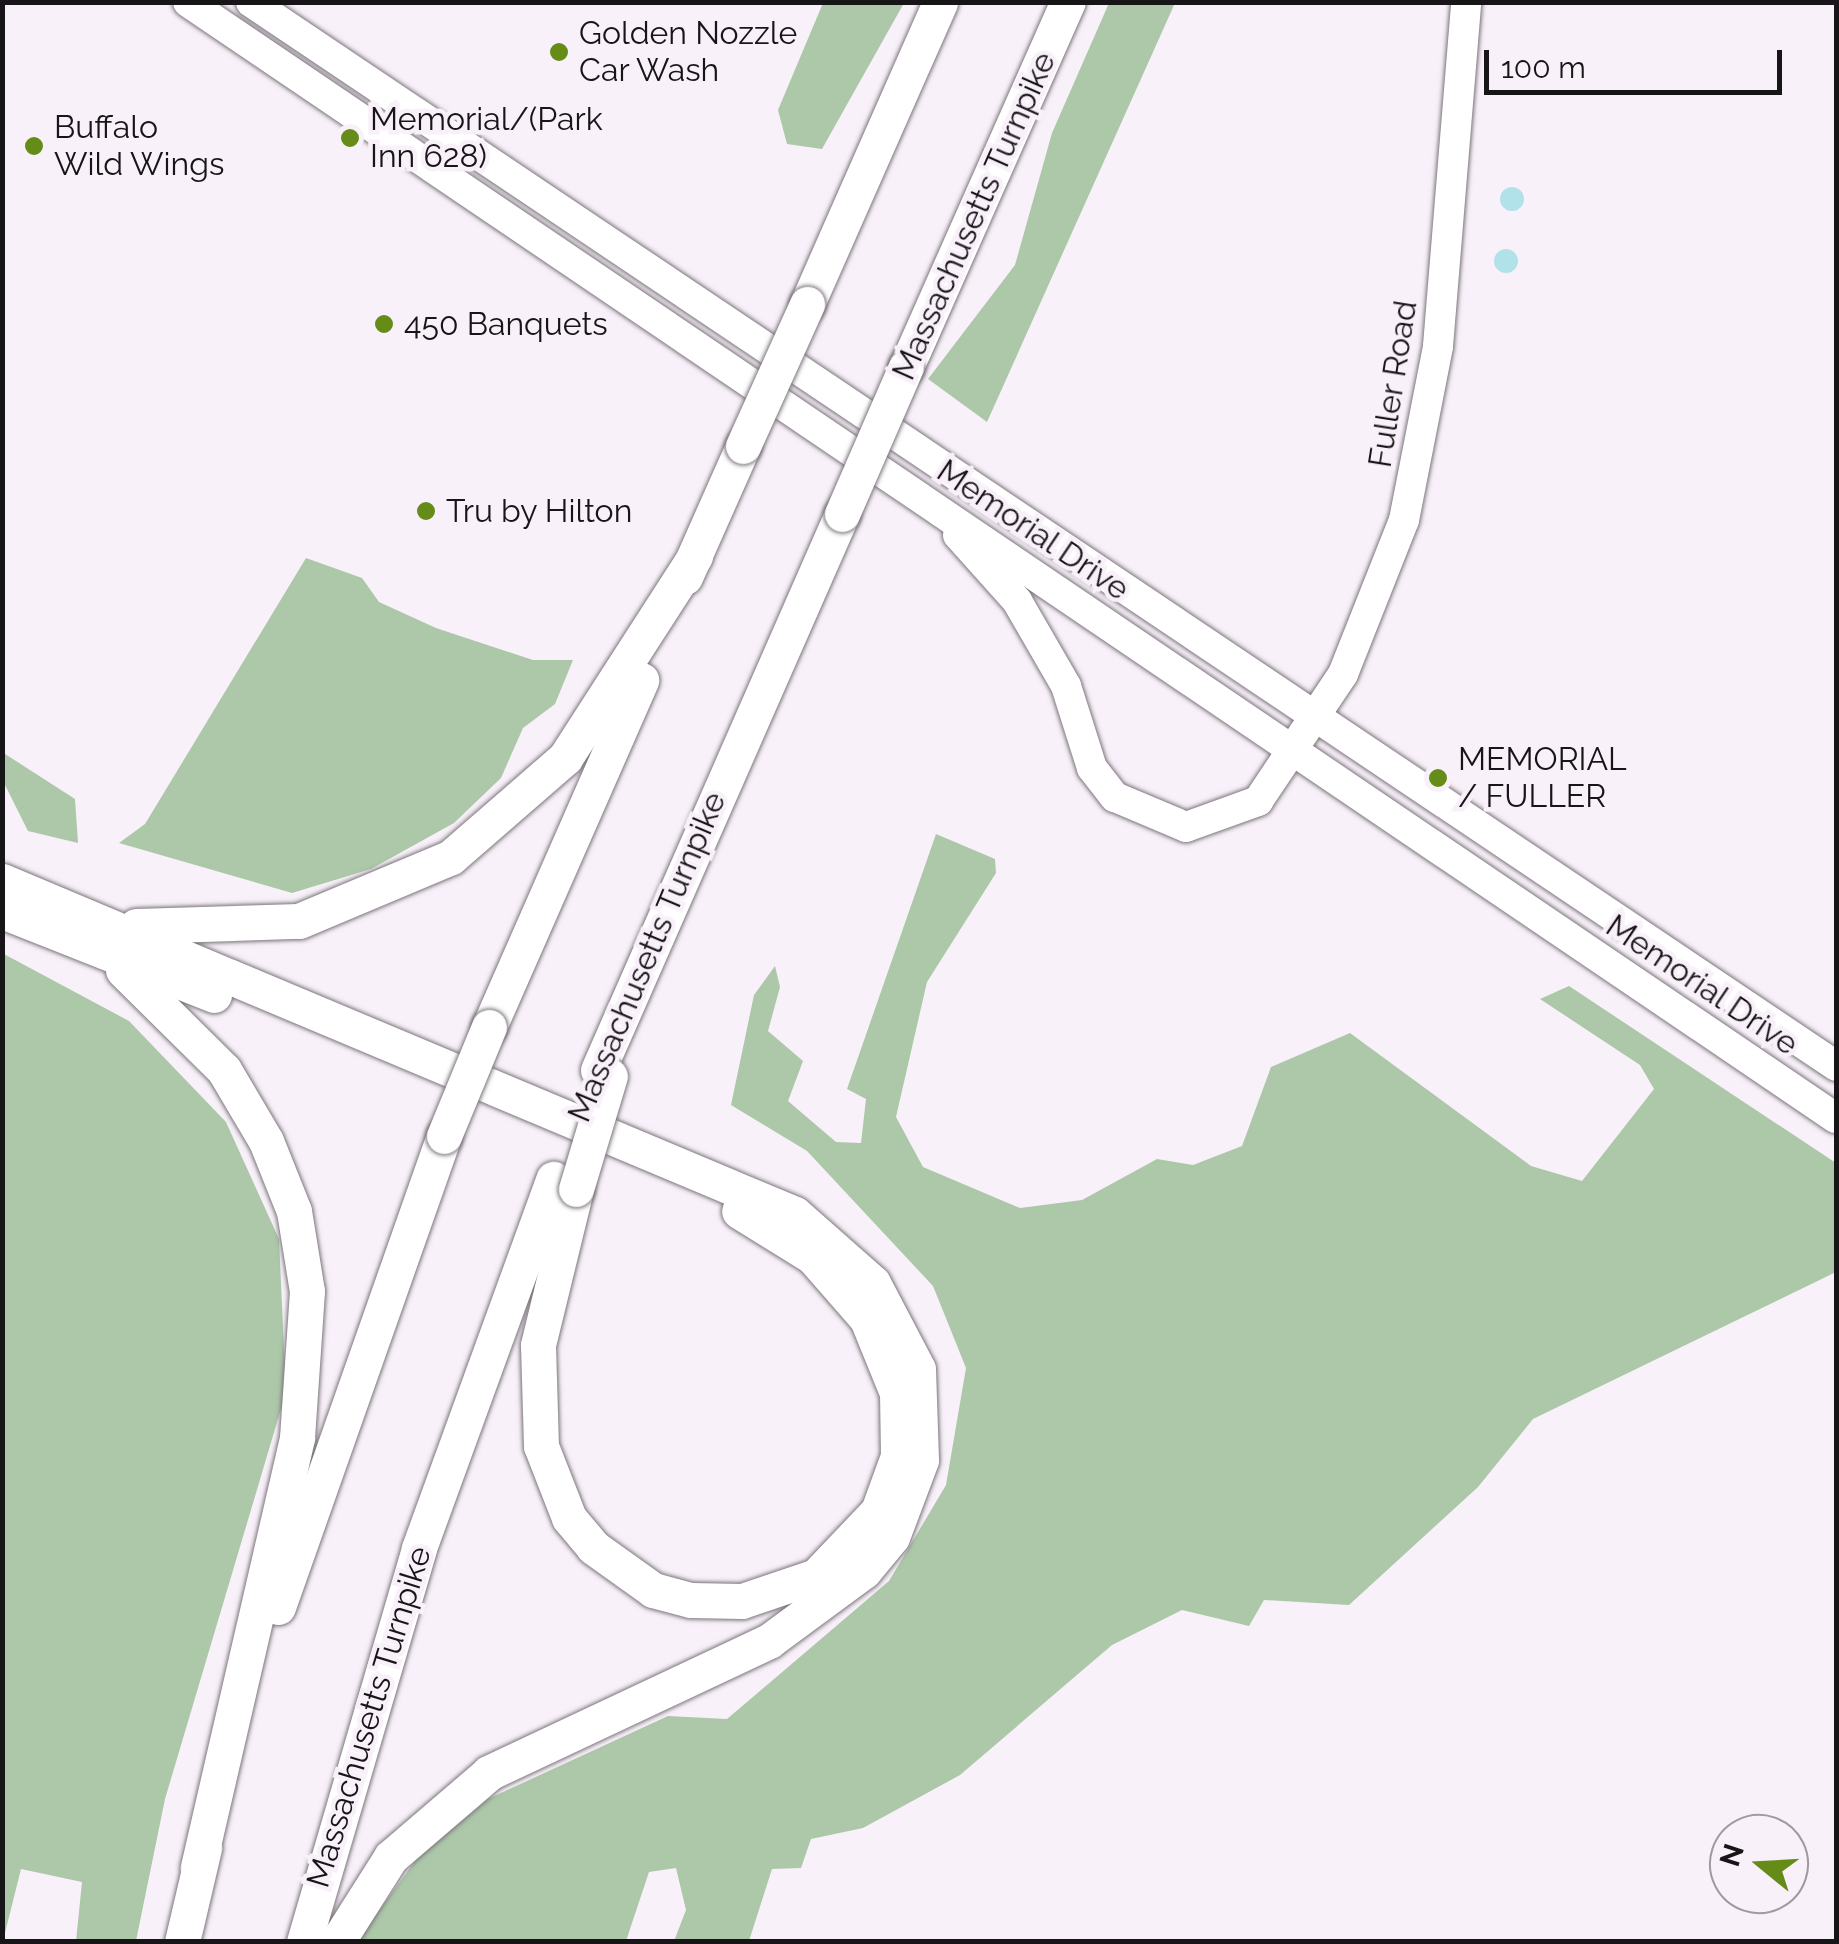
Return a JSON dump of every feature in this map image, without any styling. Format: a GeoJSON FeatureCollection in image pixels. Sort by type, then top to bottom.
{"type":"FeatureCollection","features":[{"type":"Feature","properties":{"kind":"highway"},"geometry":{"type":"LineString","coordinates":[[198,1868],[325,1460],[444,1136],[694,556],[940,2]]}},
{"type":"Feature","properties":{"kind":"highway","name":"Massachusetts Turnpike"},"geometry":{"type":"LineString","coordinates":[[304,1942],[419,1548],[565,1184],[644,960],[1068,2]]}},
{"type":"Feature","properties":{"kind":"highway"},"geometry":{"type":"LineString","coordinates":[[100,936],[300,922],[451,857],[565,758],[694,556]]}},
{"type":"Feature","properties":{"kind":"highway"},"geometry":{"type":"LineString","coordinates":[[2,881],[100,936],[675,1180],[813,1257],[846,1288],[888,1356],[899,1426],[878,1511],[816,1576],[742,1601],[672,1595],[616,1570],[569,1518],[536,1406],[547,1291],[565,1184]]}},
{"type":"Feature","properties":{"kind":"highway"},"geometry":{"type":"LineString","coordinates":[[2,912],[100,936],[795,1214],[874,1283],[918,1369],[921,1460],[892,1537],[864,1571],[769,1640],[489,1772],[391,1857],[337,1942]]}},
{"type":"Feature","properties":{"kind":"highway"},"geometry":{"type":"LineString","coordinates":[[100,936],[224,1070],[294,1211],[307,1291],[297,1438],[182,1942]]}},
{"type":"Feature","properties":{"kind":"main road","name":"Memorial Drive"},"geometry":{"type":"LineString","coordinates":[[188,2],[1836,1118]]}},
{"type":"Feature","properties":{"kind":"main road","name":"Memorial Drive"},"geometry":{"type":"LineString","coordinates":[[251,2],[1836,1066]]}},
{"type":"Feature","properties":{"kind":"main road","name":"Fuller Road"},"geometry":{"type":"LineString","coordinates":[[926,499],[1017,601],[1066,686],[1092,768],[1115,797],[1186,827],[1221,821],[1258,801],[1316,720],[1374,604],[1418,466],[1446,280],[1466,2]]}},
{"type":"Feature","properties":{"kind":"main road"},"geometry":{"type":"LineString","coordinates":[[327,96],[350,71]]}},
{"type":"Feature","properties":{"kind":"green space"},"geometry":{"type":"Polygon","coordinates":[[[823,3],[904,3],[822,149],[787,144],[778,110],[823,3]]]}},
{"type":"Feature","properties":{"kind":"green space"},"geometry":{"type":"Polygon","coordinates":[[[1109,3],[1175,3],[987,422],[928,379],[1015,265],[1052,133],[1109,3]]]}},
{"type":"Feature","properties":{"kind":"green space"},"geometry":{"type":"Polygon","coordinates":[[[306,558],[362,578],[379,602],[436,628],[533,660],[573,660],[555,704],[523,728],[501,778],[454,823],[371,869],[292,893],[119,843],[145,824],[306,558]]]}},
{"type":"Feature","properties":{"kind":"green space"},"geometry":{"type":"Polygon","coordinates":[[[2,752],[75,799],[78,843],[28,831],[3,781],[2,752]]]}},
{"type":"Feature","properties":{"kind":"green space"},"geometry":{"type":"Polygon","coordinates":[[[936,834],[995,859],[996,873],[927,982],[896,1117],[923,1167],[1020,1208],[1082,1200],[1157,1159],[1193,1165],[1242,1146],[1271,1067],[1350,1033],[1531,1166],[1582,1181],[1654,1089],[1640,1065],[1540,999],[1569,986],[1836,1163],[1836,1272],[1533,1419],[1478,1487],[1349,1605],[1264,1600],[1249,1626],[1182,1610],[1112,1645],[960,1775],[863,1828],[811,1839],[801,1868],[772,1869],[749,1941],[674,1941],[686,1910],[676,1868],[649,1872],[626,1941],[356,1942],[418,1857],[488,1799],[668,1716],[727,1719],[889,1581],[946,1485],[966,1368],[933,1286],[807,1151],[731,1105],[754,995],[775,966],[780,987],[768,1031],[803,1061],[788,1101],[836,1142],[861,1143],[866,1099],[847,1089],[936,834]]]}},
{"type":"Feature","properties":{"kind":"green space"},"geometry":{"type":"Polygon","coordinates":[[[2,953],[129,1021],[226,1122],[279,1239],[286,1392],[165,1799],[136,1941],[76,1941],[82,1882],[21,1869],[3,1941],[2,953]]]}},
{"type":"Feature","properties":{"kind":"water"},"geometry":{"type":"Polygon","coordinates":[[[1512,187],[1521,190],[1521,208],[1512,211],[1503,208],[1500,199],[1503,190],[1512,187]]]}},
{"type":"Feature","properties":{"kind":"water"},"geometry":{"type":"Polygon","coordinates":[[[1506,249],[1515,252],[1515,270],[1506,273],[1497,270],[1494,261],[1497,252],[1506,249]]]}},
{"type":"Feature","properties":{"kind":"place","name":"Golden Nozzle Car Wash"},"geometry":{"type":"Point","coordinates":[559,52]}},
{"type":"Feature","properties":{"kind":"place","name":"Memorial/(Park Inn 628)"},"geometry":{"type":"Point","coordinates":[350,138]}},
{"type":"Feature","properties":{"kind":"place","name":"Buffalo Wild Wings"},"geometry":{"type":"Point","coordinates":[34,146]}},
{"type":"Feature","properties":{"kind":"place","name":"450 Banquets"},"geometry":{"type":"Point","coordinates":[384,324]}},
{"type":"Feature","properties":{"kind":"place","name":"Tru by Hilton"},"geometry":{"type":"Point","coordinates":[426,511]}},
{"type":"Feature","properties":{"kind":"place","name":"MEMORIAL / FULLER"},"geometry":{"type":"Point","coordinates":[1438,778]}}]}
